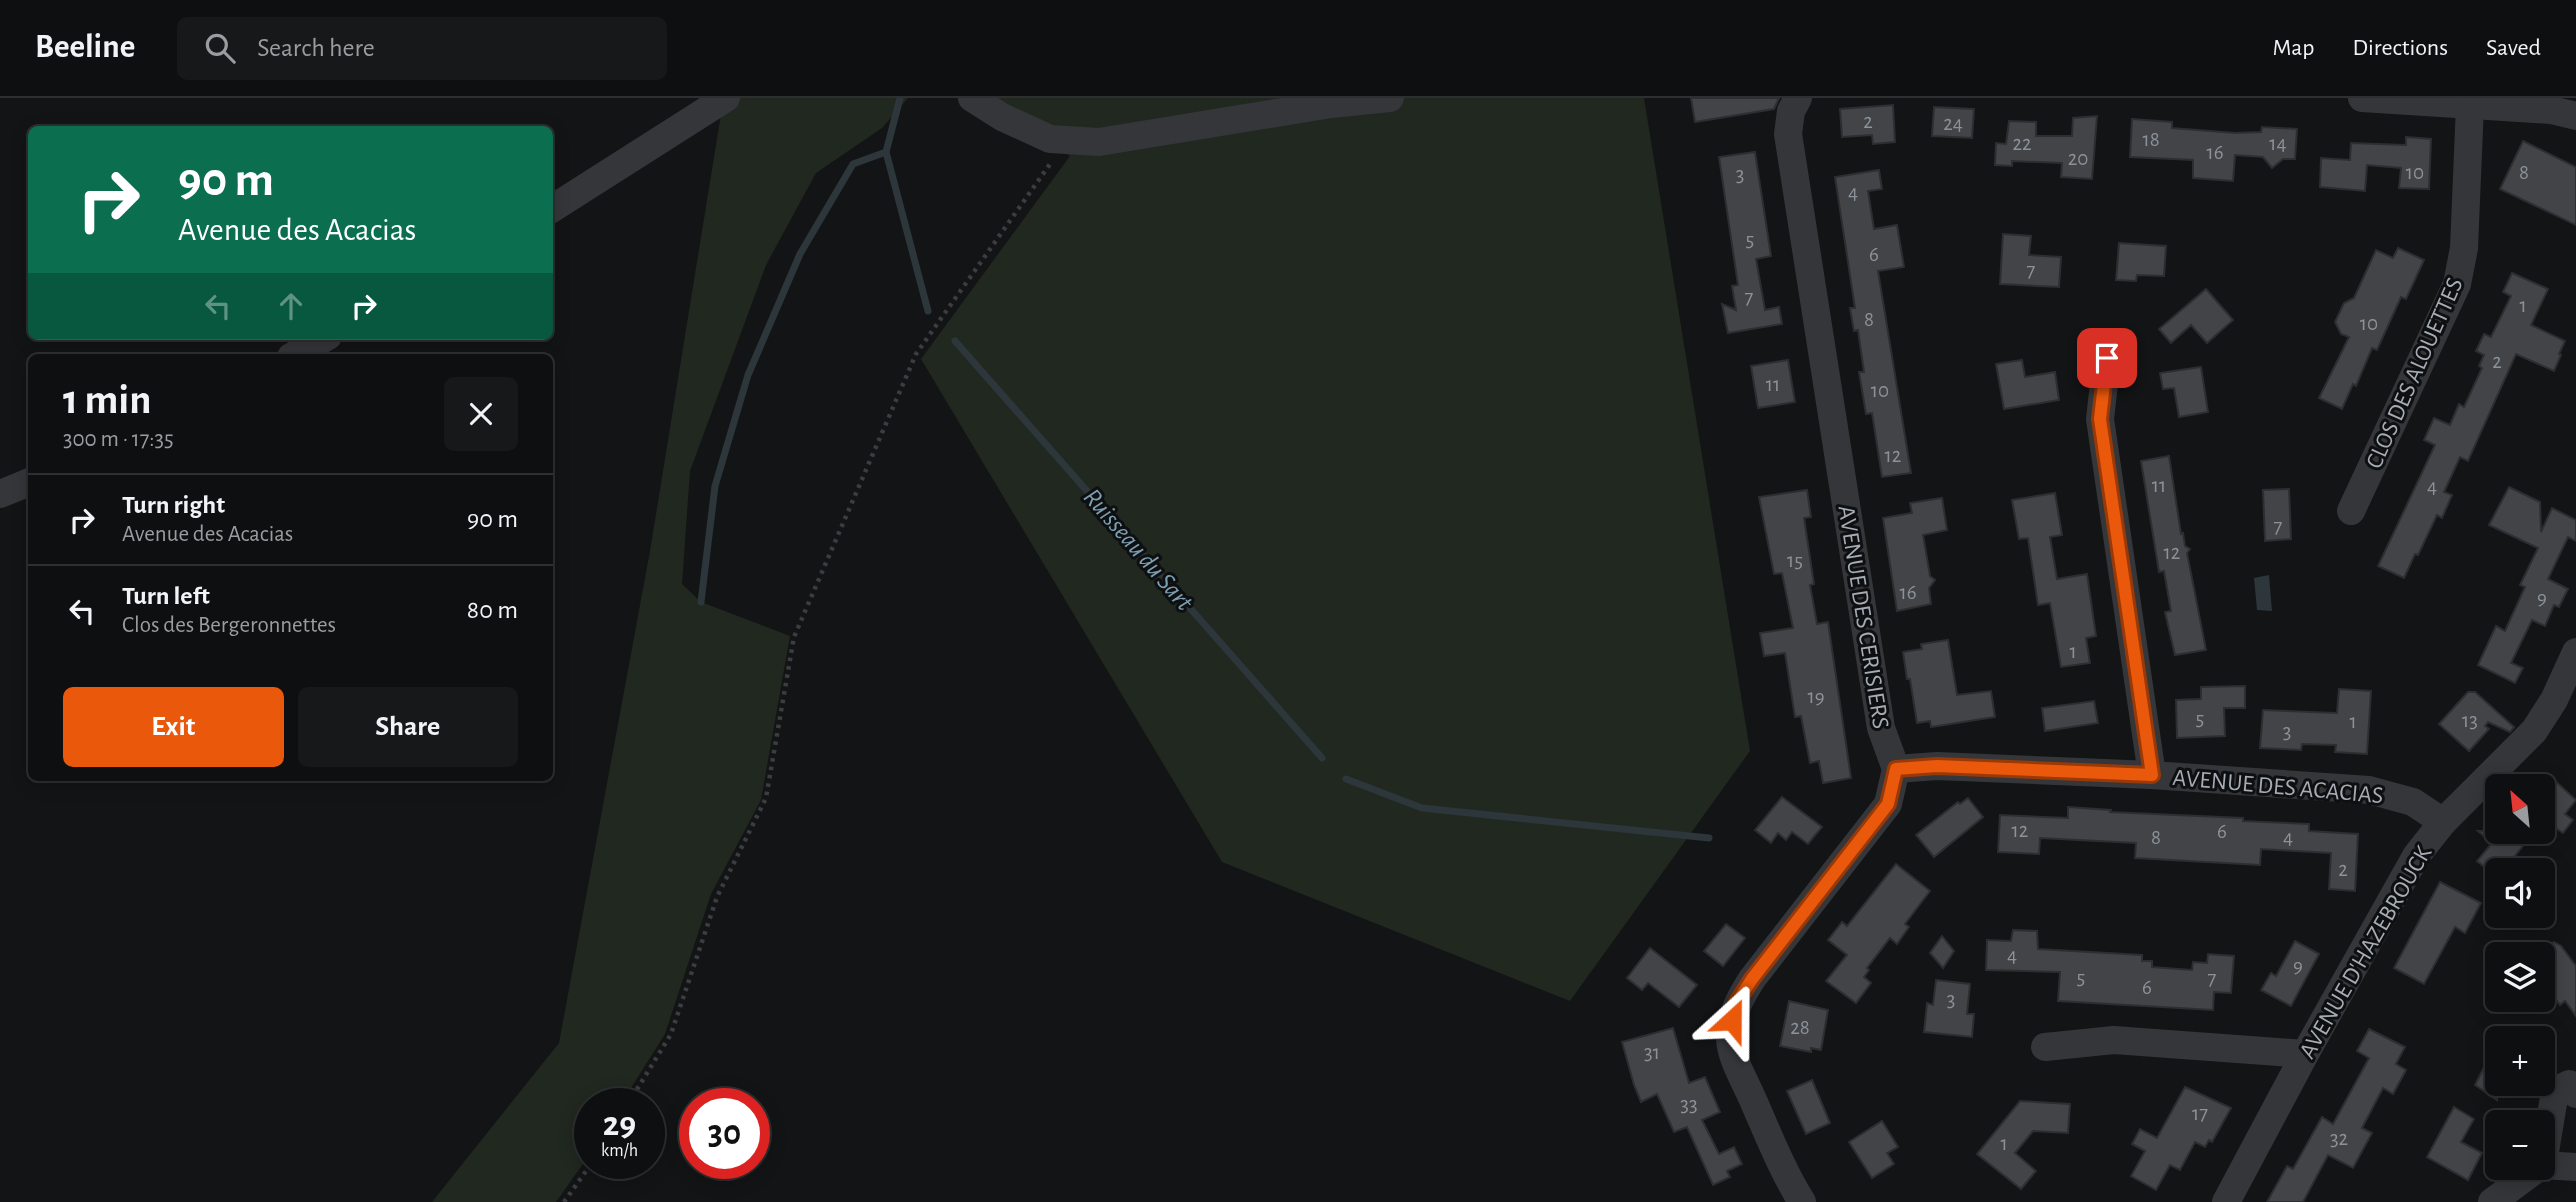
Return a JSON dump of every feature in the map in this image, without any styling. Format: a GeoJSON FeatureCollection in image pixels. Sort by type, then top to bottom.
{"type":"FeatureCollection","features":[{"type":"Feature","properties":{"kind":"street"},"geometry":{"type":"LineString","coordinates":[[553,208],[726,98]]}},
{"type":"Feature","properties":{"kind":"street"},"geometry":{"type":"LineString","coordinates":[[972,98],[1030,131],[1050,139],[1099,142],[1331,104],[1390,98]]}},
{"type":"Feature","properties":{"kind":"street","name":"AVENUE DES CERISIERS"},"geometry":{"type":"LineString","coordinates":[[1798,98],[1791,111],[1788,134],[1881,728],[1896,769]]}},
{"type":"Feature","properties":{"kind":"street"},"geometry":{"type":"LineString","coordinates":[[2362,98],[2551,110],[2576,116]]}},
{"type":"Feature","properties":{"kind":"street","name":"CLOS DES ALOUETTES"},"geometry":{"type":"LineString","coordinates":[[2351,511],[2457,284],[2465,248],[2470,105]]}},
{"type":"Feature","properties":{"kind":"street"},"geometry":{"type":"LineString","coordinates":[[296,354],[321,340]]}},
{"type":"Feature","properties":{"kind":"street"},"geometry":{"type":"LineString","coordinates":[[2107,358],[2100,419],[2152,775]]}},
{"type":"Feature","properties":{"kind":"street"},"geometry":{"type":"LineString","coordinates":[[0,494],[28,483]]}},
{"type":"Feature","properties":{"kind":"street","name":"AVENUE D'HAZEBROUCK"},"geometry":{"type":"LineString","coordinates":[[2226,1202],[2394,891],[2416,856],[2443,822],[2534,731],[2554,700],[2576,652]]}},
{"type":"Feature","properties":{"kind":"street","name":"AVENUE DES ACACIAS"},"geometry":{"type":"LineString","coordinates":[[1896,769],[1937,766],[2152,775],[2369,790],[2413,802],[2443,822]]}},
{"type":"Feature","properties":{"kind":"street"},"geometry":{"type":"LineString","coordinates":[[1802,1202],[1789,1181],[1737,1066],[1730,1042],[1732,1020],[1737,1002],[1752,979],[1888,804],[1896,769]]}},
{"type":"Feature","properties":{"kind":"street"},"geometry":{"type":"LineString","coordinates":[[2045,1047],[2114,1040],[2305,1054]]}},
{"type":"Feature","properties":{"kind":"street"},"geometry":{"type":"LineString","coordinates":[[2552,1110],[2555,1091],[2569,1084],[2576,1094]]}},
{"type":"Feature","properties":{"kind":"street"},"geometry":{"type":"LineString","coordinates":[[2555,1166],[2576,1167]]}},
{"type":"Feature","properties":{"kind":"street"},"geometry":{"type":"LineString","coordinates":[[2492,1202],[2522,1180]]}},
{"type":"Feature","properties":{"kind":"path"},"geometry":{"type":"LineString","coordinates":[[638,1088],[671,1034],[717,897],[766,798],[794,637],[916,354],[1066,140]]}},
{"type":"Feature","properties":{"kind":"path"},"geometry":{"type":"LineString","coordinates":[[564,1202],[580,1179]]}},
{"type":"Feature","properties":{"kind":"shaded area"},"geometry":{"type":"Polygon","coordinates":[[[737,98],[908,98],[882,128],[816,173],[766,265],[690,471],[682,584],[701,602],[790,636],[761,800],[711,894],[665,1034],[631,1088],[574,1088],[574,1177],[556,1202],[432,1202],[559,1043],[650,551],[722,108],[737,98]]]}},
{"type":"Feature","properties":{"kind":"shaded area"},"geometry":{"type":"Polygon","coordinates":[[[984,98],[1644,98],[1750,751],[1570,1001],[1222,862],[921,359],[1070,156],[984,98]]]}},
{"type":"Feature","properties":{"kind":"shaded area"},"geometry":{"type":"Polygon","coordinates":[[[2269,575],[2272,611],[2257,610],[2254,578],[2269,575]]]}},
{"type":"Feature","properties":{"kind":"building"},"geometry":{"type":"Polygon","coordinates":[[[1691,98],[1779,98],[1774,109],[1695,122],[1691,98]]]}},
{"type":"Feature","properties":{"kind":"building"},"geometry":{"type":"Polygon","coordinates":[[[1893,105],[1895,142],[1873,144],[1872,135],[1842,137],[1840,109],[1893,105]]]}},
{"type":"Feature","properties":{"kind":"building"},"geometry":{"type":"Polygon","coordinates":[[[1934,107],[1974,109],[1972,138],[1932,136],[1934,107]]]}},
{"type":"Feature","properties":{"kind":"building"},"geometry":{"type":"Polygon","coordinates":[[[2097,116],[2092,179],[2061,177],[2062,163],[2012,161],[2012,166],[1995,165],[1996,143],[2006,144],[2009,121],[2036,122],[2036,136],[2072,136],[2073,118],[2097,116]]]}},
{"type":"Feature","properties":{"kind":"building"},"geometry":{"type":"Polygon","coordinates":[[[2132,119],[2172,122],[2172,128],[2235,133],[2261,132],[2262,127],[2297,129],[2295,159],[2283,159],[2272,168],[2263,157],[2235,155],[2233,181],[2193,178],[2193,160],[2130,157],[2132,119]]]}},
{"type":"Feature","properties":{"kind":"building"},"geometry":{"type":"Polygon","coordinates":[[[2406,137],[2431,139],[2429,189],[2399,188],[2401,168],[2367,165],[2365,191],[2320,187],[2321,158],[2350,160],[2351,143],[2406,145],[2406,137]]]}},
{"type":"Feature","properties":{"kind":"building"},"geometry":{"type":"Polygon","coordinates":[[[2523,141],[2576,167],[2576,225],[2500,189],[2523,141]]]}},
{"type":"Feature","properties":{"kind":"building"},"geometry":{"type":"Polygon","coordinates":[[[1755,152],[1771,256],[1756,259],[1765,310],[1779,307],[1782,324],[1728,333],[1722,304],[1736,310],[1732,286],[1738,285],[1719,157],[1755,152]]]}},
{"type":"Feature","properties":{"kind":"building"},"geometry":{"type":"Polygon","coordinates":[[[1879,170],[1882,189],[1868,191],[1874,229],[1897,225],[1904,267],[1878,271],[1911,473],[1882,477],[1872,413],[1866,414],[1859,372],[1864,372],[1858,330],[1854,331],[1850,308],[1855,308],[1835,177],[1879,170]]]}},
{"type":"Feature","properties":{"kind":"building"},"geometry":{"type":"Polygon","coordinates":[[[2003,234],[2031,236],[2029,255],[2061,257],[2059,287],[2000,284],[2003,234]]]}},
{"type":"Feature","properties":{"kind":"building"},"geometry":{"type":"Polygon","coordinates":[[[2119,243],[2166,246],[2164,276],[2137,275],[2136,281],[2116,280],[2119,243]]]}},
{"type":"Feature","properties":{"kind":"building"},"geometry":{"type":"Polygon","coordinates":[[[2398,248],[2424,260],[2406,299],[2401,297],[2377,350],[2372,348],[2356,386],[2353,384],[2342,409],[2319,398],[2349,337],[2341,334],[2335,322],[2344,303],[2354,298],[2376,250],[2393,258],[2398,248]]]}},
{"type":"Feature","properties":{"kind":"building"},"geometry":{"type":"Polygon","coordinates":[[[2512,273],[2548,289],[2531,325],[2565,341],[2559,354],[2561,355],[2554,371],[2516,354],[2468,461],[2460,457],[2444,492],[2452,495],[2442,518],[2437,515],[2404,578],[2378,566],[2435,445],[2424,440],[2434,418],[2450,425],[2459,404],[2464,407],[2482,368],[2479,366],[2484,355],[2476,351],[2484,334],[2491,337],[2511,296],[2503,292],[2512,273]]]}},
{"type":"Feature","properties":{"kind":"building"},"geometry":{"type":"Polygon","coordinates":[[[2206,289],[2233,320],[2207,343],[2191,325],[2171,343],[2159,329],[2206,289]]]}},
{"type":"Feature","properties":{"kind":"building"},"geometry":{"type":"Polygon","coordinates":[[[1788,360],[1795,402],[1758,408],[1751,366],[1788,360]]]}},
{"type":"Feature","properties":{"kind":"building"},"geometry":{"type":"Polygon","coordinates":[[[2022,360],[2025,377],[2055,372],[2059,400],[2004,409],[1996,364],[2022,360]]]}},
{"type":"Feature","properties":{"kind":"building"},"geometry":{"type":"Polygon","coordinates":[[[2201,367],[2208,412],[2179,417],[2174,388],[2163,389],[2160,373],[2201,367]]]}},
{"type":"Feature","properties":{"kind":"building"},"geometry":{"type":"Polygon","coordinates":[[[2169,456],[2181,534],[2183,533],[2185,546],[2190,549],[2187,553],[2206,650],[2175,655],[2165,612],[2171,611],[2164,571],[2159,572],[2141,461],[2169,456]]]}},
{"type":"Feature","properties":{"kind":"building"},"geometry":{"type":"Polygon","coordinates":[[[2509,487],[2540,502],[2541,532],[2552,508],[2576,520],[2576,541],[2568,537],[2548,579],[2568,589],[2559,607],[2554,605],[2545,626],[2532,620],[2511,663],[2523,668],[2515,683],[2478,665],[2496,626],[2505,631],[2525,587],[2520,585],[2538,548],[2489,525],[2509,487]]]}},
{"type":"Feature","properties":{"kind":"building"},"geometry":{"type":"Polygon","coordinates":[[[2289,489],[2291,539],[2265,541],[2263,490],[2289,489]]]}},
{"type":"Feature","properties":{"kind":"building"},"geometry":{"type":"Polygon","coordinates":[[[1807,490],[1811,517],[1804,518],[1814,584],[1810,585],[1817,624],[1828,622],[1851,778],[1823,783],[1819,761],[1810,763],[1801,716],[1795,717],[1785,653],[1764,656],[1760,633],[1793,628],[1782,573],[1774,574],[1759,497],[1807,490]]]}},
{"type":"Feature","properties":{"kind":"building"},"geometry":{"type":"Polygon","coordinates":[[[2055,493],[2062,535],[2050,537],[2057,579],[2087,574],[2096,636],[2086,638],[2090,663],[2061,667],[2050,603],[2038,605],[2028,538],[2019,539],[2012,500],[2055,493]]]}},
{"type":"Feature","properties":{"kind":"building"},"geometry":{"type":"Polygon","coordinates":[[[1942,498],[1947,530],[1923,535],[1930,576],[1935,580],[1929,588],[1931,604],[1897,611],[1883,518],[1912,513],[1910,503],[1942,498]]]}},
{"type":"Feature","properties":{"kind":"building"},"geometry":{"type":"Polygon","coordinates":[[[1948,640],[1957,695],[1991,691],[1995,717],[1931,727],[1930,721],[1917,723],[1903,652],[1922,649],[1921,644],[1948,640]]]}},
{"type":"Feature","properties":{"kind":"building"},"geometry":{"type":"Polygon","coordinates":[[[2245,686],[2245,708],[2224,708],[2225,736],[2177,738],[2176,700],[2201,699],[2201,687],[2245,686]]]}},
{"type":"Feature","properties":{"kind":"building"},"geometry":{"type":"Polygon","coordinates":[[[2339,689],[2371,691],[2367,754],[2335,752],[2336,745],[2302,744],[2301,750],[2260,748],[2263,710],[2337,713],[2339,689]]]}},
{"type":"Feature","properties":{"kind":"building"},"geometry":{"type":"Polygon","coordinates":[[[2468,692],[2475,692],[2514,727],[2510,732],[2488,722],[2485,726],[2489,729],[2469,751],[2439,724],[2468,692]]]}},
{"type":"Feature","properties":{"kind":"building"},"geometry":{"type":"Polygon","coordinates":[[[2094,701],[2098,723],[2045,731],[2042,708],[2094,701]]]}},
{"type":"Feature","properties":{"kind":"building"},"geometry":{"type":"Polygon","coordinates":[[[2555,781],[2576,800],[2565,814],[2573,820],[2563,833],[2555,828],[2555,781]]]}},
{"type":"Feature","properties":{"kind":"building"},"geometry":{"type":"Polygon","coordinates":[[[1782,797],[1822,827],[1808,844],[1792,832],[1786,840],[1778,833],[1771,843],[1755,830],[1782,797]]]}},
{"type":"Feature","properties":{"kind":"building"},"geometry":{"type":"Polygon","coordinates":[[[1968,798],[1983,817],[1934,857],[1916,835],[1958,802],[1960,804],[1968,798]]]}},
{"type":"Feature","properties":{"kind":"building"},"geometry":{"type":"Polygon","coordinates":[[[2068,807],[2309,824],[2309,831],[2358,834],[2355,891],[2329,889],[2331,853],[2261,849],[2260,865],[2135,858],[2136,843],[2040,838],[2039,854],[1998,852],[2000,815],[2068,818],[2068,807]]]}},
{"type":"Feature","properties":{"kind":"building"},"geometry":{"type":"Polygon","coordinates":[[[2491,844],[2524,844],[2513,858],[2485,858],[2485,867],[2477,861],[2491,844]]]}},
{"type":"Feature","properties":{"kind":"building"},"geometry":{"type":"Polygon","coordinates":[[[1896,864],[1930,891],[1905,924],[1909,927],[1897,944],[1890,938],[1867,968],[1869,970],[1864,977],[1871,983],[1856,1003],[1826,981],[1847,955],[1828,940],[1842,922],[1847,926],[1896,864]]]}},
{"type":"Feature","properties":{"kind":"building"},"geometry":{"type":"Polygon","coordinates":[[[2440,882],[2481,903],[2465,933],[2455,927],[2424,984],[2394,968],[2440,882]]]}},
{"type":"Feature","properties":{"kind":"building"},"geometry":{"type":"Polygon","coordinates":[[[1726,924],[1745,938],[1723,966],[1704,951],[1726,924]]]}},
{"type":"Feature","properties":{"kind":"building"},"geometry":{"type":"Polygon","coordinates":[[[2013,930],[2037,931],[2038,949],[2142,955],[2142,961],[2152,961],[2152,967],[2192,970],[2193,962],[2207,963],[2208,954],[2234,956],[2231,993],[2214,992],[2213,1010],[2058,1001],[2060,972],[1986,970],[1987,940],[2011,941],[2013,930]]]}},
{"type":"Feature","properties":{"kind":"building"},"geometry":{"type":"Polygon","coordinates":[[[1942,936],[1954,951],[1943,968],[1930,953],[1942,936]]]}},
{"type":"Feature","properties":{"kind":"building"},"geometry":{"type":"Polygon","coordinates":[[[2295,941],[2319,954],[2291,1006],[2261,990],[2271,973],[2276,976],[2295,941]]]}},
{"type":"Feature","properties":{"kind":"building"},"geometry":{"type":"Polygon","coordinates":[[[2555,943],[2561,946],[2576,966],[2576,1016],[2565,1001],[2560,1005],[2555,998],[2555,943]]]}},
{"type":"Feature","properties":{"kind":"building"},"geometry":{"type":"Polygon","coordinates":[[[1650,948],[1697,985],[1679,1007],[1648,983],[1642,990],[1627,978],[1650,948]]]}},
{"type":"Feature","properties":{"kind":"building"},"geometry":{"type":"Polygon","coordinates":[[[1936,980],[1970,984],[1967,1014],[1974,1014],[1972,1037],[1924,1032],[1927,1003],[1933,1005],[1936,980]]]}},
{"type":"Feature","properties":{"kind":"building"},"geometry":{"type":"Polygon","coordinates":[[[1789,1001],[1828,1010],[1821,1050],[1811,1048],[1811,1052],[1780,1046],[1789,1001]]]}},
{"type":"Feature","properties":{"kind":"building"},"geometry":{"type":"Polygon","coordinates":[[[1673,1028],[1689,1083],[1705,1077],[1720,1112],[1702,1120],[1719,1154],[1734,1147],[1742,1164],[1727,1171],[1730,1177],[1713,1185],[1687,1127],[1674,1132],[1657,1094],[1641,1102],[1622,1042],[1673,1028]]]}},
{"type":"Feature","properties":{"kind":"building"},"geometry":{"type":"Polygon","coordinates":[[[2369,1029],[2405,1047],[2396,1064],[2406,1070],[2393,1094],[2383,1088],[2362,1128],[2372,1133],[2353,1168],[2328,1155],[2303,1202],[2267,1202],[2287,1166],[2293,1169],[2322,1117],[2333,1124],[2369,1058],[2357,1051],[2369,1029]]]}},
{"type":"Feature","properties":{"kind":"building"},"geometry":{"type":"Polygon","coordinates":[[[2485,1065],[2485,1092],[2475,1085],[2485,1065]]]}},
{"type":"Feature","properties":{"kind":"building"},"geometry":{"type":"Polygon","coordinates":[[[1812,1080],[1830,1123],[1806,1134],[1787,1091],[1812,1080]]]}},
{"type":"Feature","properties":{"kind":"building"},"geometry":{"type":"Polygon","coordinates":[[[2185,1087],[2231,1108],[2212,1142],[2209,1140],[2205,1147],[2195,1142],[2180,1170],[2170,1165],[2156,1190],[2131,1176],[2145,1151],[2132,1144],[2140,1129],[2157,1138],[2185,1087]]]}},
{"type":"Feature","properties":{"kind":"building"},"geometry":{"type":"Polygon","coordinates":[[[2020,1101],[2070,1104],[2068,1133],[2033,1131],[2015,1153],[2036,1171],[2021,1189],[1977,1154],[2020,1101]]]}},
{"type":"Feature","properties":{"kind":"building"},"geometry":{"type":"Polygon","coordinates":[[[2454,1107],[2474,1119],[2461,1142],[2482,1153],[2468,1180],[2427,1157],[2454,1107]]]}},
{"type":"Feature","properties":{"kind":"building"},"geometry":{"type":"Polygon","coordinates":[[[1882,1121],[1898,1147],[1887,1153],[1894,1164],[1872,1178],[1849,1142],[1882,1121]]]}},
{"type":"Feature","properties":{"kind":"waterway","name":"Ruisseau du Sart"},"geometry":{"type":"LineString","coordinates":[[900,98],[886,152],[928,311]]}},
{"type":"Feature","properties":{"kind":"waterway"},"geometry":{"type":"LineString","coordinates":[[701,602],[715,486],[748,375],[800,254],[853,164],[886,152]]}},
{"type":"Feature","properties":{"kind":"waterway","name":"Ruisseau du Sart"},"geometry":{"type":"LineString","coordinates":[[955,341],[1322,758]]}},
{"type":"Feature","properties":{"kind":"waterway","name":"Ruisseau du Sart"},"geometry":{"type":"LineString","coordinates":[[1346,779],[1422,808],[1709,838]]}},
{"type":"Feature","properties":{"kind":"route"},"geometry":{"type":"LineString","coordinates":[[1732,1020],[1737,1002],[1752,979],[1888,804],[1896,769],[1937,766],[2152,775],[2100,419],[2107,358]]}}]}
